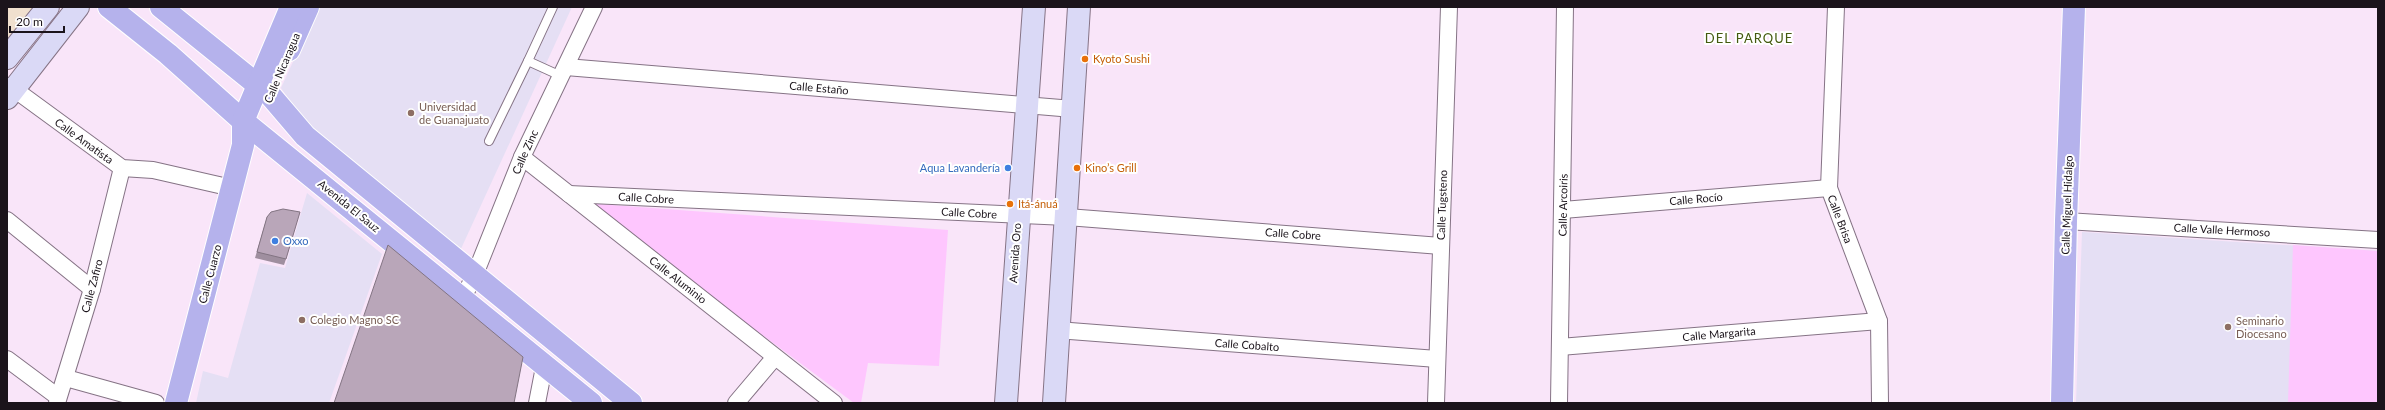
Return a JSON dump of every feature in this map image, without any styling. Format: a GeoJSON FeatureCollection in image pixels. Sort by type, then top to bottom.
{"type":"FeatureCollection","features":[{"type":"Feature","properties":{"kind":"main road"},"geometry":{"type":"LineString","coordinates":[[7,58],[48,7]]}},
{"type":"Feature","properties":{"kind":"main road"},"geometry":{"type":"LineString","coordinates":[[9,91],[78,7]]}},
{"type":"Feature","properties":{"kind":"main road","name":"Avenida El Sauz"},"geometry":{"type":"LineString","coordinates":[[109,7],[168,54],[247,132],[462,299],[544,367],[591,403]]}},
{"type":"Feature","properties":{"kind":"main road"},"geometry":{"type":"LineString","coordinates":[[161,7],[265,91],[305,136],[474,276],[631,403]]}},
{"type":"Feature","properties":{"kind":"main road","name":"Calle Nicaragua"},"geometry":{"type":"LineString","coordinates":[[247,132],[265,91],[291,7]]}},
{"type":"Feature","properties":{"kind":"main road","name":"Calle Nicaragua"},"geometry":{"type":"LineString","coordinates":[[265,91],[279,71],[308,7]]}},
{"type":"Feature","properties":{"kind":"main road","name":"Avenida Oro"},"geometry":{"type":"LineString","coordinates":[[1006,403],[1018,215],[1034,7]]}},
{"type":"Feature","properties":{"kind":"main road"},"geometry":{"type":"LineString","coordinates":[[1054,403],[1067,217],[1079,7]]}},
{"type":"Feature","properties":{"kind":"main road","name":"Calle Miguel Hidalgo"},"geometry":{"type":"LineString","coordinates":[[2062,403],[2066,221],[2074,7]]}},
{"type":"Feature","properties":{"kind":"main road","name":"Calle Cuarzo"},"geometry":{"type":"LineString","coordinates":[[176,403],[247,132]]}},
{"type":"Feature","properties":{"kind":"street","name":"Calle Zinc"},"geometry":{"type":"LineString","coordinates":[[462,299],[474,276],[522,157],[594,7]]}},
{"type":"Feature","properties":{"kind":"street","name":"Calle Tugsteno"},"geometry":{"type":"LineString","coordinates":[[1436,403],[1448,7]]}},
{"type":"Feature","properties":{"kind":"street","name":"Calle Arcoiris"},"geometry":{"type":"LineString","coordinates":[[1559,403],[1565,7]]}},
{"type":"Feature","properties":{"kind":"street","name":"Calle Brisa"},"geometry":{"type":"LineString","coordinates":[[1836,7],[1829,188],[1879,322],[1880,403]]}},
{"type":"Feature","properties":{"kind":"street","name":"Calle Estaño"},"geometry":{"type":"LineString","coordinates":[[563,71],[1073,108]]}},
{"type":"Feature","properties":{"kind":"street","name":"Calle Amatista"},"geometry":{"type":"LineString","coordinates":[[9,91],[122,168],[153,170],[232,188]]}},
{"type":"Feature","properties":{"kind":"street","name":"Calle Aluminio"},"geometry":{"type":"LineString","coordinates":[[522,157],[834,403]]}},
{"type":"Feature","properties":{"kind":"street","name":"Calle Zafiro"},"geometry":{"type":"LineString","coordinates":[[58,400],[66,378],[92,289],[122,168]]}},
{"type":"Feature","properties":{"kind":"street","name":"Calle Rocío"},"geometry":{"type":"LineString","coordinates":[[1563,210],[1829,188]]}},
{"type":"Feature","properties":{"kind":"street","name":"Calle Cobre"},"geometry":{"type":"LineString","coordinates":[[569,194],[1067,217],[1441,246]]}},
{"type":"Feature","properties":{"kind":"street"},"geometry":{"type":"LineString","coordinates":[[7,220],[92,289]]}},
{"type":"Feature","properties":{"kind":"street","name":"Calle Valle Hermoso"},"geometry":{"type":"LineString","coordinates":[[2066,221],[2378,240]]}},
{"type":"Feature","properties":{"kind":"street","name":"Calle Margarita"},"geometry":{"type":"LineString","coordinates":[[1560,347],[1879,322]]}},
{"type":"Feature","properties":{"kind":"street","name":"Calle Cobalto"},"geometry":{"type":"LineString","coordinates":[[1058,330],[1437,360]]}},
{"type":"Feature","properties":{"kind":"street"},"geometry":{"type":"LineString","coordinates":[[736,403],[775,357]]}},
{"type":"Feature","properties":{"kind":"street"},"geometry":{"type":"LineString","coordinates":[[7,359],[58,400]]}},
{"type":"Feature","properties":{"kind":"street"},"geometry":{"type":"LineString","coordinates":[[537,403],[544,367]]}},
{"type":"Feature","properties":{"kind":"street"},"geometry":{"type":"LineString","coordinates":[[66,378],[156,403]]}},
{"type":"Feature","properties":{"kind":"lane"},"geometry":{"type":"LineString","coordinates":[[490,141],[553,7]]}},
{"type":"Feature","properties":{"kind":"lane"},"geometry":{"type":"LineString","coordinates":[[528,62],[563,71]]}},
{"type":"Feature","properties":{"kind":"shaded area"},"geometry":{"type":"Polygon","coordinates":[[[7,7],[36,7],[7,44],[7,7]]]}},
{"type":"Feature","properties":{"kind":"shaded area","name":"Universidad de Guanajuato"},"geometry":{"type":"Polygon","coordinates":[[[318,7],[572,7],[460,251],[316,138],[281,88],[318,7]]]}},
{"type":"Feature","properties":{"kind":"shaded area","name":"Colegio Magno SC"},"geometry":{"type":"Polygon","coordinates":[[[307,193],[382,254],[329,403],[196,403],[203,371],[228,378],[260,263],[285,268],[307,193]]]}},
{"type":"Feature","properties":{"kind":"shaded area"},"geometry":{"type":"Polygon","coordinates":[[[584,203],[948,230],[939,366],[868,363],[861,403],[854,403],[584,203]]]}},
{"type":"Feature","properties":{"kind":"shaded area","name":"Seminario Diocesano"},"geometry":{"type":"Polygon","coordinates":[[[2082,232],[2378,251],[2378,403],[2076,403],[2082,232]]]}},
{"type":"Feature","properties":{"kind":"shaded area"},"geometry":{"type":"Polygon","coordinates":[[[2293,245],[2378,251],[2378,403],[2288,403],[2293,245]]]}},
{"type":"Feature","properties":{"kind":"building","name":"Oxxo"},"geometry":{"type":"Polygon","coordinates":[[[283,209],[300,212],[286,259],[257,252],[267,217],[271,212],[283,209]]]}},
{"type":"Feature","properties":{"kind":"building"},"geometry":{"type":"Polygon","coordinates":[[[388,245],[523,357],[514,403],[334,403],[388,245]]]}},
{"type":"Feature","properties":{"kind":"place","name":"Kyoto Sushi"},"geometry":{"type":"Point","coordinates":[1085,59]}},
{"type":"Feature","properties":{"kind":"place","name":"Universidad de Guanajuato"},"geometry":{"type":"Point","coordinates":[411,113]}},
{"type":"Feature","properties":{"kind":"place","name":"Aqua Lavandería"},"geometry":{"type":"Point","coordinates":[1008,168]}},
{"type":"Feature","properties":{"kind":"place","name":"Kino’s Grill"},"geometry":{"type":"Point","coordinates":[1077,168]}},
{"type":"Feature","properties":{"kind":"place","name":"Itá-ánuá"},"geometry":{"type":"Point","coordinates":[1010,204]}},
{"type":"Feature","properties":{"kind":"place","name":"Oxxo"},"geometry":{"type":"Point","coordinates":[275,241]}},
{"type":"Feature","properties":{"kind":"place","name":"Colegio Magno SC"},"geometry":{"type":"Point","coordinates":[302,320]}},
{"type":"Feature","properties":{"kind":"place","name":"Seminario Diocesano"},"geometry":{"type":"Point","coordinates":[2228,327]}},
{"type":"Feature","properties":{"kind":"district","name":"DEL PARQUE"},"geometry":{"type":"Point","coordinates":[1749,38]}}]}
